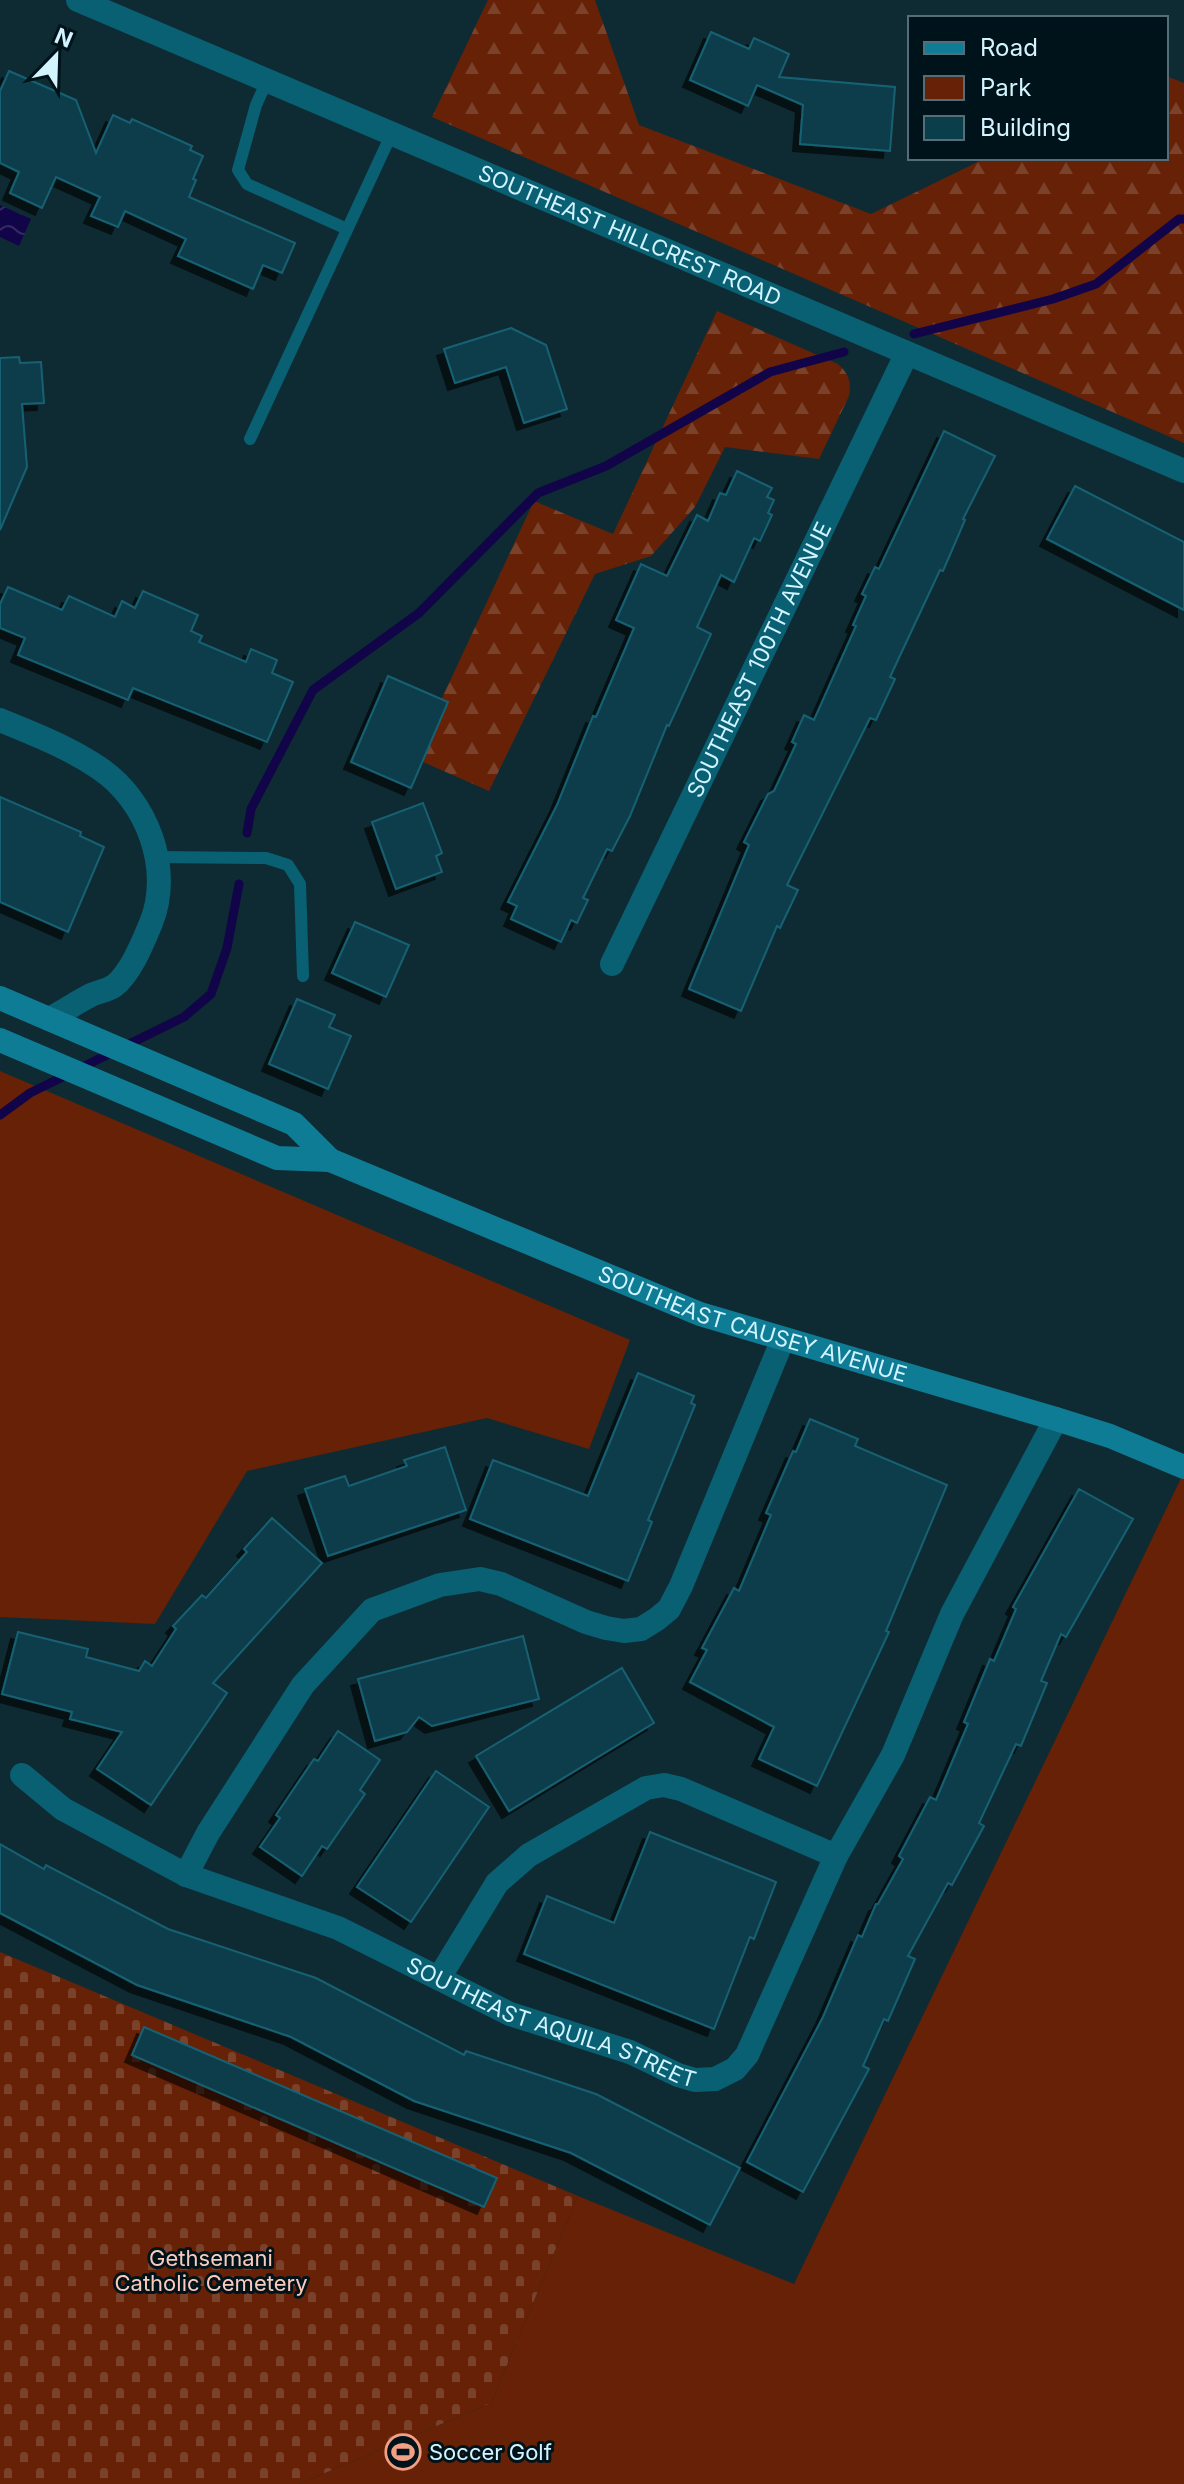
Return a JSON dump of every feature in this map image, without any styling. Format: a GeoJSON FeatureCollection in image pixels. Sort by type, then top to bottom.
{"type":"FeatureCollection","features":[{"type":"Feature","properties":{"kind":"street","name":"SOUTHEAST HILLCREST ROAD"},"geometry":{"type":"LineString","coordinates":[[78,0],[1184,471]]}},
{"type":"Feature","properties":{"kind":"street","name":"SOUTHEAST 100TH AVENUE"},"geometry":{"type":"LineString","coordinates":[[612,964],[906,355]]}},
{"type":"Feature","properties":{"kind":"street"},"geometry":{"type":"LineString","coordinates":[[0,720],[59,745],[101,769],[136,805],[155,845],[160,884],[154,915],[140,951],[114,986],[89,996],[49,1019]]}},
{"type":"Feature","properties":{"kind":"street","name":"SOUTHEAST CAUSEY AVENUE"},"geometry":{"type":"LineString","coordinates":[[0,998],[294,1124],[330,1160]]}},
{"type":"Feature","properties":{"kind":"street","name":"SOUTHEAST CAUSEY AVENUE"},"geometry":{"type":"LineString","coordinates":[[0,1040],[277,1158],[330,1160],[700,1314],[1110,1436],[1184,1467]]}},
{"type":"Feature","properties":{"kind":"street"},"geometry":{"type":"LineString","coordinates":[[186,1875],[208,1833],[303,1685],[372,1610],[440,1585],[480,1579],[501,1584],[606,1628],[641,1629],[669,1609],[783,1339]]}},
{"type":"Feature","properties":{"kind":"street","name":"SOUTHEAST AQUILA STREET"},"geometry":{"type":"LineString","coordinates":[[22,1775],[63,1809],[186,1875],[338,1928],[510,2014],[630,2052],[678,2075],[695,2080],[715,2079],[735,2069],[747,2055],[836,1856],[893,1755],[952,1614],[1056,1419]]}},
{"type":"Feature","properties":{"kind":"street"},"geometry":{"type":"LineString","coordinates":[[439,1978],[497,1883],[512,1869],[529,1855],[646,1788],[664,1785],[681,1789],[836,1856]]}},
{"type":"Feature","properties":{"kind":"lane"},"geometry":{"type":"LineString","coordinates":[[267,81],[256,105],[238,170],[247,184],[347,229]]}},
{"type":"Feature","properties":{"kind":"lane"},"geometry":{"type":"LineString","coordinates":[[250,439],[391,135]]}},
{"type":"Feature","properties":{"kind":"lane"},"geometry":{"type":"LineString","coordinates":[[156,857],[266,858],[288,865],[300,884],[303,976]]}},
{"type":"Feature","properties":{"kind":"green space"},"geometry":{"type":"Polygon","coordinates":[[[488,0],[595,0],[639,125],[871,214],[982,160],[1168,160],[1168,77],[1184,83],[1184,443],[432,117],[488,0]]]}},
{"type":"Feature","properties":{"kind":"green space"},"geometry":{"type":"Polygon","coordinates":[[[717,311],[838,364],[844,371],[849,382],[849,396],[819,459],[725,447],[695,507],[651,556],[595,574],[489,791],[414,758],[534,501],[613,534],[717,311]]]}},
{"type":"Feature","properties":{"kind":"green space"},"geometry":{"type":"Polygon","coordinates":[[[0,1071],[630,1340],[589,1449],[487,1418],[247,1471],[155,1624],[0,1617],[0,1071]]]}},
{"type":"Feature","properties":{"kind":"green space"},"geometry":{"type":"Polygon","coordinates":[[[1184,1472],[1184,2484],[299,2484],[491,2403],[578,2196],[794,2284],[1184,1472]]]}},
{"type":"Feature","properties":{"kind":"green space","name":"Gethsemani Catholic Cemetery"},"geometry":{"type":"Polygon","coordinates":[[[0,1952],[578,2196],[491,2403],[299,2484],[0,2484],[0,1952]]]}},
{"type":"Feature","properties":{"kind":"water"},"geometry":{"type":"Polygon","coordinates":[[[0,205],[31,219],[19,246],[0,237],[0,205]]]}},
{"type":"Feature","properties":{"kind":"building"},"geometry":{"type":"Polygon","coordinates":[[[711,32],[749,49],[754,38],[789,54],[779,77],[895,87],[890,151],[800,144],[803,105],[757,85],[748,106],[690,80],[711,32]]]}},
{"type":"Feature","properties":{"kind":"building"},"geometry":{"type":"Polygon","coordinates":[[[9,71],[76,100],[96,153],[113,115],[130,123],[132,119],[192,146],[190,150],[203,156],[189,197],[295,243],[282,273],[263,265],[253,289],[178,256],[186,239],[125,211],[118,227],[91,216],[100,197],[56,177],[42,208],[10,193],[19,172],[0,163],[0,91],[9,71]]]}},
{"type":"Feature","properties":{"kind":"building"},"geometry":{"type":"Polygon","coordinates":[[[511,328],[546,345],[567,409],[524,423],[506,367],[455,383],[444,349],[511,328]]]}},
{"type":"Feature","properties":{"kind":"building"},"geometry":{"type":"Polygon","coordinates":[[[19,357],[20,363],[41,362],[44,403],[22,404],[27,467],[0,530],[0,358],[19,357]]]}},
{"type":"Feature","properties":{"kind":"building"},"geometry":{"type":"Polygon","coordinates":[[[944,431],[995,456],[890,677],[895,679],[876,720],[870,718],[787,885],[798,890],[780,928],[777,926],[741,1011],[689,989],[749,845],[744,842],[768,794],[774,791],[796,744],[792,742],[804,715],[814,720],[856,626],[853,625],[866,596],[862,594],[875,567],[879,569],[944,431]]]}},
{"type":"Feature","properties":{"kind":"building"},"geometry":{"type":"Polygon","coordinates":[[[737,471],[772,488],[767,497],[774,500],[768,513],[772,515],[760,541],[754,538],[734,582],[721,575],[697,627],[711,634],[667,725],[630,816],[612,851],[607,849],[583,898],[588,900],[577,923],[571,920],[561,942],[511,919],[517,906],[508,902],[557,805],[593,716],[596,717],[634,628],[616,620],[641,564],[667,576],[697,515],[708,521],[720,493],[726,495],[737,471]]]}},
{"type":"Feature","properties":{"kind":"building"},"geometry":{"type":"Polygon","coordinates":[[[1075,486],[1184,542],[1184,610],[1047,539],[1075,486]]]}},
{"type":"Feature","properties":{"kind":"building"},"geometry":{"type":"Polygon","coordinates":[[[8,587],[62,610],[69,596],[115,617],[122,601],[135,608],[143,591],[198,615],[191,631],[202,636],[199,642],[246,662],[251,649],[277,660],[272,673],[293,682],[267,742],[133,688],[128,700],[18,655],[25,638],[0,628],[0,604],[8,587]]]}},
{"type":"Feature","properties":{"kind":"building"},"geometry":{"type":"Polygon","coordinates":[[[388,676],[448,702],[411,788],[351,762],[388,676]]]}},
{"type":"Feature","properties":{"kind":"building"},"geometry":{"type":"Polygon","coordinates":[[[0,797],[81,832],[80,836],[104,847],[68,932],[0,902],[0,797]]]}},
{"type":"Feature","properties":{"kind":"building"},"geometry":{"type":"Polygon","coordinates":[[[423,803],[442,853],[436,856],[442,872],[396,889],[372,822],[423,803]]]}},
{"type":"Feature","properties":{"kind":"building"},"geometry":{"type":"Polygon","coordinates":[[[355,922],[409,945],[386,997],[332,973],[355,922]]]}},
{"type":"Feature","properties":{"kind":"building"},"geometry":{"type":"Polygon","coordinates":[[[297,999],[335,1015],[329,1027],[351,1036],[328,1089],[269,1064],[297,999]]]}},
{"type":"Feature","properties":{"kind":"building"},"geometry":{"type":"Polygon","coordinates":[[[638,1373],[694,1396],[691,1403],[695,1405],[648,1520],[652,1522],[628,1581],[470,1519],[493,1460],[588,1496],[638,1373]]]}},
{"type":"Feature","properties":{"kind":"building"},"geometry":{"type":"Polygon","coordinates":[[[810,1419],[858,1439],[855,1446],[947,1485],[886,1631],[889,1632],[817,1786],[759,1759],[774,1727],[690,1682],[707,1650],[702,1648],[734,1588],[739,1591],[771,1515],[766,1513],[810,1419]]]}},
{"type":"Feature","properties":{"kind":"building"},"geometry":{"type":"Polygon","coordinates":[[[445,1447],[466,1510],[328,1556],[305,1489],[345,1476],[349,1486],[407,1466],[404,1460],[445,1447]]]}},
{"type":"Feature","properties":{"kind":"building"},"geometry":{"type":"Polygon","coordinates":[[[1079,1489],[1133,1519],[1066,1637],[1061,1634],[1041,1681],[1047,1683],[1021,1746],[1016,1744],[979,1823],[984,1826],[908,1956],[915,1959],[888,2021],[884,2019],[863,2066],[869,2069],[803,2192],[747,2162],[823,2017],[858,1935],[862,1937],[876,1904],[903,1859],[899,1856],[930,1797],[936,1800],[968,1724],[964,1722],[990,1659],[994,1661],[1016,1609],[1013,1607],[1079,1489]]]}},
{"type":"Feature","properties":{"kind":"building"},"geometry":{"type":"Polygon","coordinates":[[[272,1518],[322,1563],[213,1683],[227,1693],[151,1805],[97,1769],[122,1732],[70,1719],[72,1712],[2,1694],[18,1632],[88,1649],[86,1657],[139,1671],[145,1661],[152,1666],[176,1629],[173,1626],[202,1595],[206,1598],[272,1518]]]}},
{"type":"Feature","properties":{"kind":"building"},"geometry":{"type":"Polygon","coordinates":[[[523,1636],[539,1699],[432,1726],[419,1717],[407,1732],[375,1741],[358,1679],[523,1636]]]}},
{"type":"Feature","properties":{"kind":"building"},"geometry":{"type":"Polygon","coordinates":[[[622,1668],[654,1723],[509,1811],[476,1756],[622,1668]]]}},
{"type":"Feature","properties":{"kind":"building"},"geometry":{"type":"Polygon","coordinates":[[[338,1731],[380,1760],[360,1790],[365,1794],[327,1849],[322,1846],[302,1876],[260,1847],[280,1818],[276,1815],[314,1759],[318,1761],[338,1731]]]}},
{"type":"Feature","properties":{"kind":"building"},"geometry":{"type":"Polygon","coordinates":[[[436,1771],[489,1807],[411,1922],[357,1887],[436,1771]]]}},
{"type":"Feature","properties":{"kind":"building"},"geometry":{"type":"Polygon","coordinates":[[[650,1832],[776,1882],[754,1939],[750,1937],[714,2029],[524,1954],[547,1896],[614,1923],[650,1832]]]}},
{"type":"Feature","properties":{"kind":"building"},"geometry":{"type":"Polygon","coordinates":[[[0,1844],[44,1869],[46,1865],[168,1929],[316,1978],[464,2055],[466,2051],[596,2094],[740,2168],[710,2225],[571,2153],[414,2101],[291,2037],[137,1985],[0,1913],[0,1844]]]}},
{"type":"Feature","properties":{"kind":"building"},"geometry":{"type":"Polygon","coordinates":[[[144,2027],[497,2178],[484,2207],[132,2055],[144,2027]]]}},
{"type":"Feature","properties":{"kind":"waterway"},"geometry":{"type":"LineString","coordinates":[[914,334],[1053,299],[1096,284],[1179,219],[1184,219]]}},
{"type":"Feature","properties":{"kind":"waterway"},"geometry":{"type":"LineString","coordinates":[[247,833],[251,809],[313,690],[419,613],[538,493],[606,466],[770,372],[844,352]]}},
{"type":"Feature","properties":{"kind":"waterway"},"geometry":{"type":"LineString","coordinates":[[0,1115],[30,1093],[184,1017],[211,994],[227,948],[239,884]]}},
{"type":"Feature","properties":{"kind":"place","name":"Soccer Golf"},"geometry":{"type":"Point","coordinates":[403,2452]}}]}
